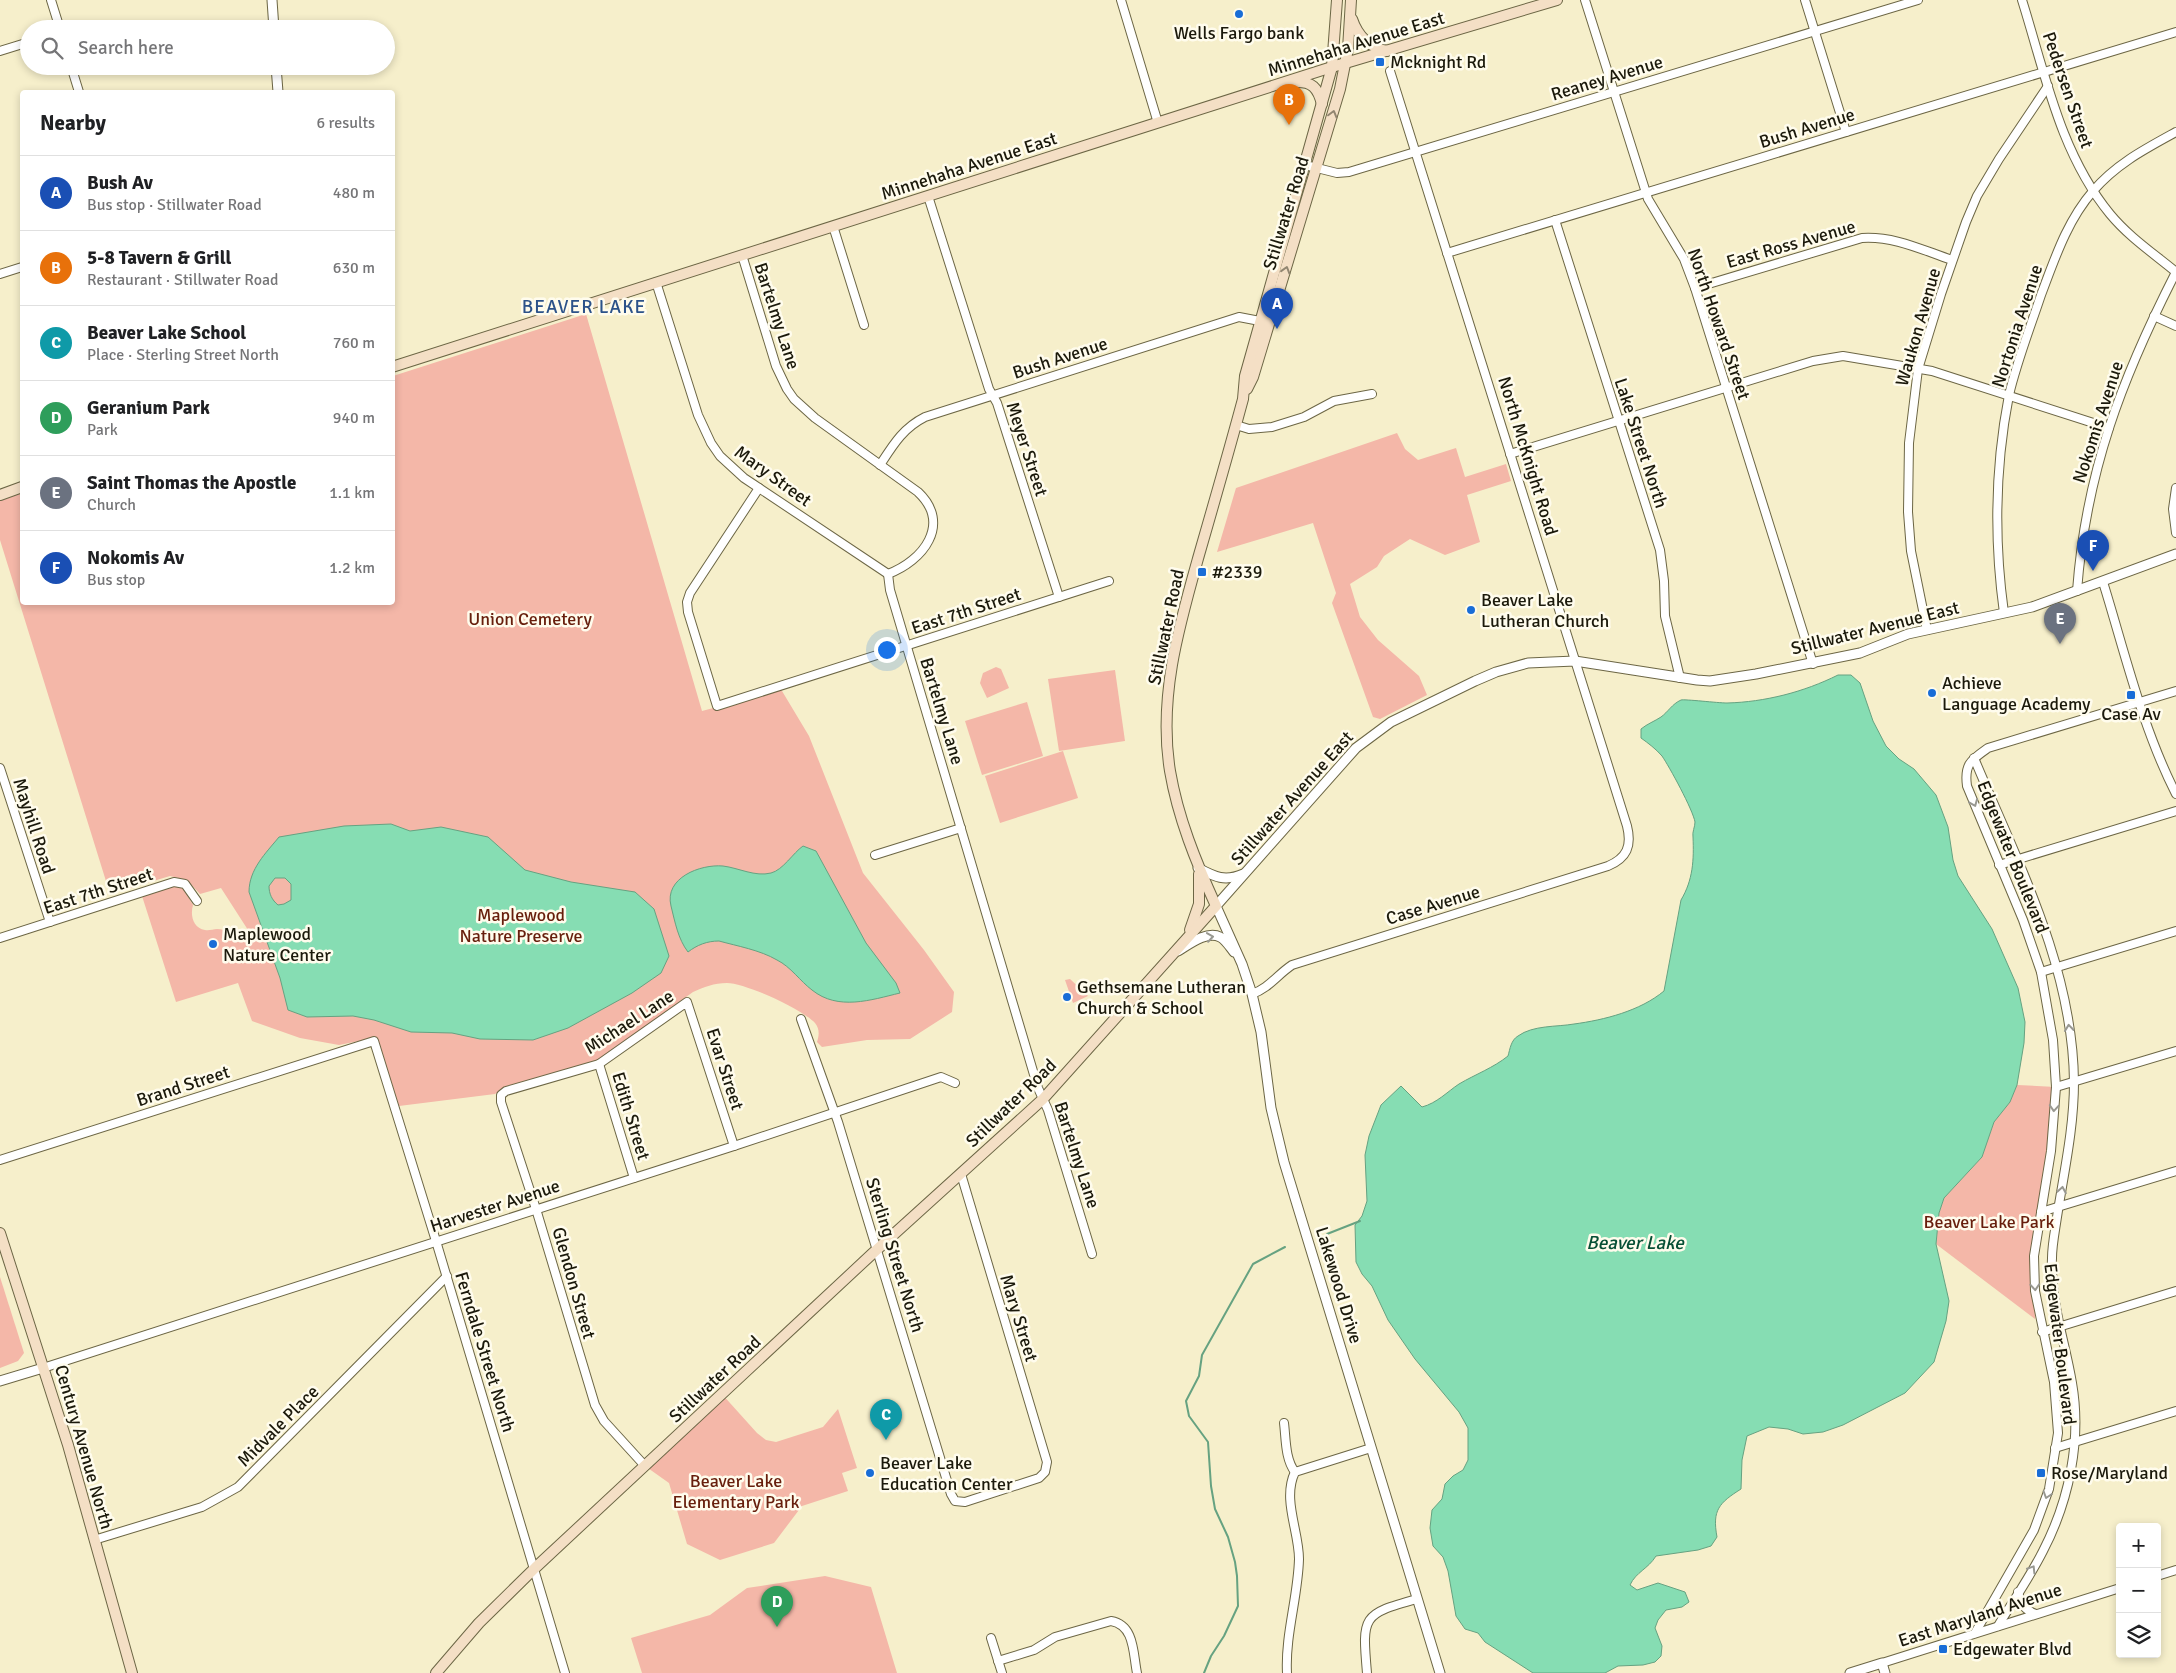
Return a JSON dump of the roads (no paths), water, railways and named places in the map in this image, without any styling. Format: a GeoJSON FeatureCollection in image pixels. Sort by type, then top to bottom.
{"type":"FeatureCollection","features":[{"type":"Feature","properties":{"kind":"main road","name":"Stillwater Road"},"geometry":{"type":"LineString","coordinates":[[436,1673],[479,1623],[535,1568],[1043,1099],[1216,906],[1198,868],[1181,816],[1170,769],[1167,730],[1168,693],[1172,657],[1182,614],[1243,399],[1253,376],[1305,165],[1332,67],[1337,0]]}},
{"type":"Feature","properties":{"kind":"main road","name":"Stillwater Road"},"geometry":{"type":"LineString","coordinates":[[1265,322],[1318,168],[1346,64],[1352,0]]}},
{"type":"Feature","properties":{"kind":"main road","name":"Minnehaha Avenue East"},"geometry":{"type":"LineString","coordinates":[[395,366],[1332,67],[1557,0]]}},
{"type":"Feature","properties":{"kind":"main road"},"geometry":{"type":"LineString","coordinates":[[1351,17],[1355,27],[1366,42],[1374,48],[1388,51]]}},
{"type":"Feature","properties":{"kind":"main road"},"geometry":{"type":"LineString","coordinates":[[1287,82],[1304,81],[1313,85],[1319,92],[1322,104]]}},
{"type":"Feature","properties":{"kind":"main road"},"geometry":{"type":"LineString","coordinates":[[0,494],[20,488]]}},
{"type":"Feature","properties":{"kind":"main road"},"geometry":{"type":"LineString","coordinates":[[1186,940],[1195,920],[1199,904],[1198,868]]}},
{"type":"Feature","properties":{"kind":"main road","name":"Century Avenue North"},"geometry":{"type":"LineString","coordinates":[[0,1233],[43,1368],[132,1673]]}},
{"type":"Feature","properties":{"kind":"street"},"geometry":{"type":"LineString","coordinates":[[51,0],[57,20]]}},
{"type":"Feature","properties":{"kind":"street"},"geometry":{"type":"LineString","coordinates":[[272,0],[273,20]]}},
{"type":"Feature","properties":{"kind":"street"},"geometry":{"type":"LineString","coordinates":[[1120,0],[1158,123]]}},
{"type":"Feature","properties":{"kind":"street","name":"North Howard Street"},"geometry":{"type":"LineString","coordinates":[[1585,0],[1646,193],[1684,259],[1695,288],[1813,664]]}},
{"type":"Feature","properties":{"kind":"street"},"geometry":{"type":"LineString","coordinates":[[1805,0],[1846,132]]}},
{"type":"Feature","properties":{"kind":"street","name":"Reaney Avenue"},"geometry":{"type":"LineString","coordinates":[[1305,165],[1343,174],[1918,0]]}},
{"type":"Feature","properties":{"kind":"street","name":"Pedersen Street"},"geometry":{"type":"LineString","coordinates":[[2022,0],[2048,86],[2070,146],[2093,190],[2125,230],[2176,272]]}},
{"type":"Feature","properties":{"kind":"street","name":"Bush Avenue"},"geometry":{"type":"LineString","coordinates":[[1447,253],[2176,32]]}},
{"type":"Feature","properties":{"kind":"street"},"geometry":{"type":"LineString","coordinates":[[0,51],[20,45]]}},
{"type":"Feature","properties":{"kind":"street","name":"North McKnight Road"},"geometry":{"type":"LineString","coordinates":[[1390,70],[1627,826],[1630,838],[1627,851]]}},
{"type":"Feature","properties":{"kind":"street"},"geometry":{"type":"LineString","coordinates":[[74,75],[78,90]]}},
{"type":"Feature","properties":{"kind":"street"},"geometry":{"type":"LineString","coordinates":[[277,75],[278,90]]}},
{"type":"Feature","properties":{"kind":"street","name":"Waukon Avenue"},"geometry":{"type":"LineString","coordinates":[[1927,630],[1911,551],[1908,512],[1909,444],[1918,369],[1952,260],[1966,222],[1987,178],[2048,86]]}},
{"type":"Feature","properties":{"kind":"street"},"geometry":{"type":"LineString","coordinates":[[1145,127],[1153,107]]}},
{"type":"Feature","properties":{"kind":"street","name":"Nortonia Avenue"},"geometry":{"type":"LineString","coordinates":[[2004,613],[1998,556],[1997,508],[2000,459],[2010,395],[2022,348],[2060,242],[2080,208],[2093,190],[2116,168],[2176,132]]}},
{"type":"Feature","properties":{"kind":"street","name":"Meyer Street"},"geometry":{"type":"LineString","coordinates":[[928,196],[989,389],[997,404],[1059,597]]}},
{"type":"Feature","properties":{"kind":"street","name":"Lake Street North"},"geometry":{"type":"LineString","coordinates":[[1556,220],[1660,550],[1664,581],[1665,616],[1680,678]]}},
{"type":"Feature","properties":{"kind":"street"},"geometry":{"type":"LineString","coordinates":[[833,226],[864,325]]}},
{"type":"Feature","properties":{"kind":"street","name":"East Ross Avenue"},"geometry":{"type":"LineString","coordinates":[[1695,288],[1862,238],[1875,237],[1897,240],[1952,260]]}},
{"type":"Feature","properties":{"kind":"street","name":"Bartelmy Lane"},"geometry":{"type":"LineString","coordinates":[[742,255],[776,366],[786,389],[803,408],[923,497],[932,518],[932,533],[921,554],[904,567],[888,574],[890,590],[1038,1088],[1048,1110],[1092,1254]]}},
{"type":"Feature","properties":{"kind":"street"},"geometry":{"type":"LineString","coordinates":[[0,274],[20,268]]}},
{"type":"Feature","properties":{"kind":"street","name":"Nokomis Avenue"},"geometry":{"type":"LineString","coordinates":[[2077,591],[2082,535],[2098,460],[2136,354],[2176,272]]}},
{"type":"Feature","properties":{"kind":"street","name":"Mary Street"},"geometry":{"type":"LineString","coordinates":[[656,282],[704,430],[715,449],[730,467],[759,488],[888,574]]}},
{"type":"Feature","properties":{"kind":"street"},"geometry":{"type":"LineString","coordinates":[[2154,316],[2176,326]]}},
{"type":"Feature","properties":{"kind":"street","name":"Bush Avenue"},"geometry":{"type":"LineString","coordinates":[[880,465],[900,435],[915,422],[1239,317],[1265,322]]}},
{"type":"Feature","properties":{"kind":"street"},"geometry":{"type":"LineString","coordinates":[[1510,454],[1829,357],[1843,356],[1872,359],[1918,369],[2010,395],[2108,428]]}},
{"type":"Feature","properties":{"kind":"street"},"geometry":{"type":"LineString","coordinates":[[1236,425],[1249,429],[1272,427],[1304,417],[1334,401],[1372,394]]}},
{"type":"Feature","properties":{"kind":"street","name":"East 7th Street"},"geometry":{"type":"LineString","coordinates":[[759,488],[690,593],[687,602],[688,612],[717,706],[1109,581]]}},
{"type":"Feature","properties":{"kind":"street"},"geometry":{"type":"LineString","coordinates":[[2176,488],[2173,509],[2176,533]]}},
{"type":"Feature","properties":{"kind":"street","name":"Stillwater Avenue East"},"geometry":{"type":"LineString","coordinates":[[1216,906],[1345,759],[1375,732],[1390,722],[1496,672],[1528,663],[1576,661],[1710,681],[1813,664],[1860,653],[1908,634],[2032,607],[2176,554]]}},
{"type":"Feature","properties":{"kind":"street"},"geometry":{"type":"LineString","coordinates":[[2103,582],[2157,753],[2176,794]]}},
{"type":"Feature","properties":{"kind":"street"},"geometry":{"type":"LineString","coordinates":[[1974,758],[1988,748],[2176,691]]}},
{"type":"Feature","properties":{"kind":"street","name":"Edgewater Boulevard"},"geometry":{"type":"LineString","coordinates":[[1974,758],[2058,968],[2068,1021],[2074,1081],[2069,1145],[2052,1257],[2053,1299],[2072,1384],[2075,1413],[2074,1442],[2066,1494],[2054,1526],[2042,1552],[1998,1626]]}},
{"type":"Feature","properties":{"kind":"street","name":"Edgewater Boulevard"},"geometry":{"type":"LineString","coordinates":[[1974,758],[1965,773],[1966,786],[2023,920],[2041,972],[2053,1040],[2056,1087],[2051,1152],[2034,1256],[2035,1291],[2042,1332],[2054,1382],[2058,1433],[2049,1489],[2034,1530],[1976,1633]]}},
{"type":"Feature","properties":{"kind":"street","name":"Mayhill Road"},"geometry":{"type":"LineString","coordinates":[[0,768],[50,922]]}},
{"type":"Feature","properties":{"kind":"street"},"geometry":{"type":"LineString","coordinates":[[1999,865],[2176,811]]}},
{"type":"Feature","properties":{"kind":"street"},"geometry":{"type":"LineString","coordinates":[[875,855],[961,828]]}},
{"type":"Feature","properties":{"kind":"street","name":"Case Avenue"},"geometry":{"type":"LineString","coordinates":[[1252,994],[1264,990],[1281,972],[1292,965],[1601,869],[1618,862],[1627,851]]}},
{"type":"Feature","properties":{"kind":"street"},"geometry":{"type":"LineString","coordinates":[[1198,868],[1220,879],[1236,878],[1246,873]]}},
{"type":"Feature","properties":{"kind":"street","name":"East 7th Street"},"geometry":{"type":"LineString","coordinates":[[0,938],[174,882],[185,884],[197,901]]}},
{"type":"Feature","properties":{"kind":"street","name":"Lakewood Drive"},"geometry":{"type":"LineString","coordinates":[[1216,906],[1240,959],[1252,994],[1261,1032],[1271,1108],[1284,1162],[1440,1673]]}},
{"type":"Feature","properties":{"kind":"street"},"geometry":{"type":"LineString","coordinates":[[2041,972],[2176,931]]}},
{"type":"Feature","properties":{"kind":"street"},"geometry":{"type":"LineString","coordinates":[[1173,954],[1194,942],[1208,936],[1215,936],[1220,937],[1240,959]]}},
{"type":"Feature","properties":{"kind":"street","name":"Michael Lane"},"geometry":{"type":"LineString","coordinates":[[501,1095],[506,1091],[599,1064],[687,1002]]}},
{"type":"Feature","properties":{"kind":"street","name":"Evar Street"},"geometry":{"type":"LineString","coordinates":[[687,1002],[734,1146]]}},
{"type":"Feature","properties":{"kind":"street","name":"Sterling Street North"},"geometry":{"type":"LineString","coordinates":[[801,1019],[838,1122],[950,1494],[955,1501]]}},
{"type":"Feature","properties":{"kind":"street","name":"Brand Street"},"geometry":{"type":"LineString","coordinates":[[0,1160],[374,1041]]}},
{"type":"Feature","properties":{"kind":"street","name":"Ferndale Street North"},"geometry":{"type":"LineString","coordinates":[[374,1041],[447,1276],[565,1673]]}},
{"type":"Feature","properties":{"kind":"street"},"geometry":{"type":"LineString","coordinates":[[2056,1087],[2176,1051]]}},
{"type":"Feature","properties":{"kind":"street","name":"Edith Street"},"geometry":{"type":"LineString","coordinates":[[599,1064],[634,1178]]}},
{"type":"Feature","properties":{"kind":"street","name":"Harvester Avenue"},"geometry":{"type":"LineString","coordinates":[[43,1368],[734,1146],[941,1077],[955,1083]]}},
{"type":"Feature","properties":{"kind":"street","name":"Glendon Street"},"geometry":{"type":"LineString","coordinates":[[501,1095],[501,1102],[536,1209],[595,1404],[604,1421],[645,1466]]}},
{"type":"Feature","properties":{"kind":"street"},"geometry":{"type":"LineString","coordinates":[[2041,1212],[2176,1171]]}},
{"type":"Feature","properties":{"kind":"street","name":"Mary Street"},"geometry":{"type":"LineString","coordinates":[[955,1501],[965,1502],[1039,1478],[1045,1472],[1047,1462],[961,1174]]}},
{"type":"Feature","properties":{"kind":"street","name":"Midvale Place"},"geometry":{"type":"LineString","coordinates":[[94,1540],[202,1507],[238,1486],[447,1276]]}},
{"type":"Feature","properties":{"kind":"street"},"geometry":{"type":"LineString","coordinates":[[2042,1332],[2176,1291]]}},
{"type":"Feature","properties":{"kind":"street"},"geometry":{"type":"LineString","coordinates":[[0,1381],[43,1368]]}},
{"type":"Feature","properties":{"kind":"street"},"geometry":{"type":"LineString","coordinates":[[2055,1448],[2176,1411]]}},
{"type":"Feature","properties":{"kind":"street"},"geometry":{"type":"LineString","coordinates":[[1284,1423],[1290,1466],[1295,1472]]}},
{"type":"Feature","properties":{"kind":"street"},"geometry":{"type":"LineString","coordinates":[[1287,1673],[1299,1558],[1291,1511],[1292,1479],[1295,1472],[1372,1448]]}},
{"type":"Feature","properties":{"kind":"street"},"geometry":{"type":"LineString","coordinates":[[2161,1575],[2176,1570]]}},
{"type":"Feature","properties":{"kind":"street","name":"East Maryland Avenue"},"geometry":{"type":"LineString","coordinates":[[1850,1673],[2116,1589]]}},
{"type":"Feature","properties":{"kind":"street"},"geometry":{"type":"LineString","coordinates":[[2018,1592],[2020,1602],[2026,1610],[2036,1614]]}},
{"type":"Feature","properties":{"kind":"street"},"geometry":{"type":"LineString","coordinates":[[1367,1673],[1366,1628],[1371,1617],[1387,1607],[1417,1598]]}},
{"type":"Feature","properties":{"kind":"street"},"geometry":{"type":"LineString","coordinates":[[998,1661],[1034,1650],[1055,1637],[1111,1621],[1120,1624],[1128,1631],[1137,1673]]}},
{"type":"Feature","properties":{"kind":"street"},"geometry":{"type":"LineString","coordinates":[[991,1638],[1002,1673]]}},
{"type":"Feature","properties":{"kind":"street"},"geometry":{"type":"LineString","coordinates":[[1882,1663],[1885,1673]]}},
{"type":"Feature","properties":{"kind":"water","name":"Beaver Lake"},"geometry":{"type":"Polygon","coordinates":[[[1838,675],[1851,675],[1860,683],[1873,721],[1886,746],[1899,759],[1914,769],[1936,795],[1948,827],[1953,860],[1958,876],[1992,929],[2018,988],[2025,1022],[2024,1043],[2017,1085],[2010,1102],[1994,1122],[1982,1157],[1944,1198],[1939,1213],[1936,1244],[1949,1301],[1946,1321],[1934,1362],[1905,1393],[1843,1425],[1823,1432],[1803,1434],[1788,1429],[1769,1427],[1747,1436],[1742,1460],[1741,1489],[1722,1503],[1719,1508],[1716,1520],[1717,1537],[1711,1546],[1698,1550],[1656,1556],[1635,1577],[1630,1585],[1637,1590],[1658,1583],[1685,1592],[1689,1602],[1682,1607],[1666,1610],[1658,1620],[1655,1628],[1662,1646],[1661,1656],[1655,1662],[1643,1665],[1618,1666],[1605,1673],[1533,1673],[1485,1642],[1478,1633],[1465,1629],[1456,1616],[1448,1571],[1443,1557],[1433,1546],[1430,1528],[1432,1510],[1442,1499],[1445,1484],[1463,1470],[1468,1460],[1468,1428],[1459,1412],[1415,1359],[1388,1320],[1372,1286],[1362,1274],[1356,1262],[1355,1225],[1362,1216],[1367,1201],[1365,1155],[1369,1136],[1381,1105],[1401,1086],[1422,1107],[1437,1100],[1459,1084],[1508,1056],[1514,1040],[1524,1032],[1621,1014],[1644,1004],[1664,991],[1681,900],[1692,870],[1695,822],[1686,798],[1670,769],[1660,753],[1641,738],[1641,729],[1661,717],[1681,700],[1727,703],[1756,701],[1798,691],[1838,675]]]}},
{"type":"Feature","properties":{"kind":"water"},"geometry":{"type":"Polygon","coordinates":[[[391,824],[410,831],[441,827],[488,837],[525,870],[571,882],[635,892],[654,909],[669,956],[661,973],[632,993],[568,1028],[533,1040],[480,1039],[452,1033],[411,1032],[374,1020],[353,1016],[307,1017],[288,1010],[280,978],[249,892],[252,876],[259,862],[279,837],[344,826],[391,824]],[[275,878],[269,886],[271,897],[278,905],[291,900],[291,884],[285,878],[275,878]]]}},
{"type":"Feature","properties":{"kind":"water"},"geometry":{"type":"Polygon","coordinates":[[[803,846],[816,851],[866,943],[896,983],[900,993],[866,1001],[844,1002],[833,1000],[812,990],[787,966],[777,960],[748,949],[719,941],[702,944],[688,952],[677,930],[671,906],[670,896],[678,881],[695,870],[714,866],[729,867],[759,874],[771,873],[780,869],[803,846]]]}},
{"type":"Feature","properties":{"kind":"waterway"},"geometry":{"type":"LineString","coordinates":[[1327,1234],[1360,1221]]}},
{"type":"Feature","properties":{"kind":"waterway"},"geometry":{"type":"LineString","coordinates":[[1204,1673],[1238,1606],[1237,1576],[1228,1537],[1215,1509],[1211,1486],[1208,1442],[1189,1416],[1186,1401],[1199,1376],[1202,1355],[1253,1264],[1285,1247]]}},
{"type":"Feature","properties":{"kind":"place","name":"Wells Fargo bank"},"geometry":{"type":"Point","coordinates":[1239,14]}},
{"type":"Feature","properties":{"kind":"place","name":"Mcknight Rd"},"geometry":{"type":"Point","coordinates":[1380,62]}},
{"type":"Feature","properties":{"kind":"place","name":"5-8 Tavern & Grill"},"geometry":{"type":"Point","coordinates":[1289,125]}},
{"type":"Feature","properties":{"kind":"place","name":"Bush Av"},"geometry":{"type":"Point","coordinates":[1277,329]}},
{"type":"Feature","properties":{"kind":"place","name":"Nokomis Av"},"geometry":{"type":"Point","coordinates":[2093,571]}},
{"type":"Feature","properties":{"kind":"place","name":"#2339"},"geometry":{"type":"Point","coordinates":[1202,572]}},
{"type":"Feature","properties":{"kind":"place","name":"Beaver Lake Lutheran Church"},"geometry":{"type":"Point","coordinates":[1471,610]}},
{"type":"Feature","properties":{"kind":"place","name":"Saint Thomas the Apostle"},"geometry":{"type":"Point","coordinates":[2060,644]}},
{"type":"Feature","properties":{"kind":"place","name":"Achieve Language Academy"},"geometry":{"type":"Point","coordinates":[1932,693]}},
{"type":"Feature","properties":{"kind":"place","name":"Case Av"},"geometry":{"type":"Point","coordinates":[2131,695]}},
{"type":"Feature","properties":{"kind":"place","name":"Maplewood Nature Center"},"geometry":{"type":"Point","coordinates":[213,944]}},
{"type":"Feature","properties":{"kind":"place","name":"Gethsemane Lutheran Church & School"},"geometry":{"type":"Point","coordinates":[1067,997]}},
{"type":"Feature","properties":{"kind":"place","name":"Beaver Lake School"},"geometry":{"type":"Point","coordinates":[886,1440]}},
{"type":"Feature","properties":{"kind":"place","name":"Beaver Lake Education Center"},"geometry":{"type":"Point","coordinates":[870,1473]}},
{"type":"Feature","properties":{"kind":"place","name":"Rose/Maryland"},"geometry":{"type":"Point","coordinates":[2041,1473]}},
{"type":"Feature","properties":{"kind":"place","name":"Geranium Park"},"geometry":{"type":"Point","coordinates":[777,1627]}},
{"type":"Feature","properties":{"kind":"place","name":"Edgewater Blvd"},"geometry":{"type":"Point","coordinates":[1943,1649]}},
{"type":"Feature","properties":{"kind":"district","name":"BEAVER LAKE"},"geometry":{"type":"Point","coordinates":[584,306]}},
{"type":"Feature","properties":{"kind":"park label","name":"Union Cemetery"},"geometry":{"type":"Point","coordinates":[530,619]}},
{"type":"Feature","properties":{"kind":"park label","name":"Maplewood Nature Preserve"},"geometry":{"type":"Point","coordinates":[521,925]}},
{"type":"Feature","properties":{"kind":"park label","name":"Beaver Lake Park"},"geometry":{"type":"Point","coordinates":[1989,1222]}},
{"type":"Feature","properties":{"kind":"park label","name":"Beaver Lake Elementary Park"},"geometry":{"type":"Point","coordinates":[736,1491]}}]}
